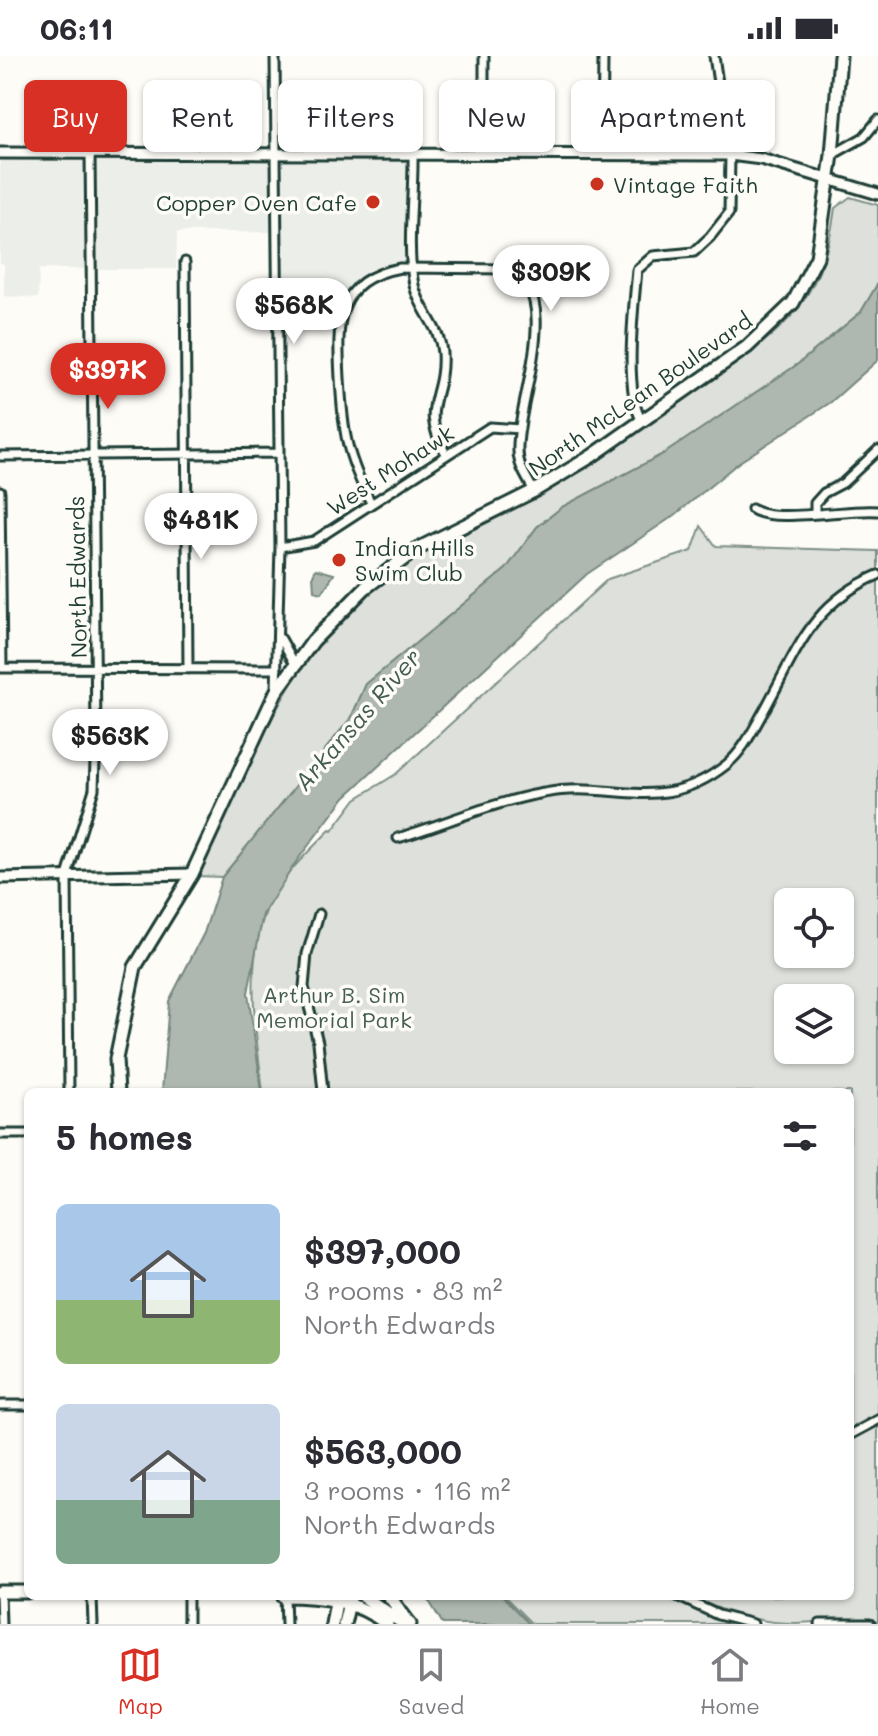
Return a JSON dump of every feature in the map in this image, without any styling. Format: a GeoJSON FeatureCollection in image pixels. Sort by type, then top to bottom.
{"type":"FeatureCollection","features":[{"type":"Feature","properties":{"kind":"main road","name":"North McLean Boulevard"},"geometry":{"type":"LineString","coordinates":[[118,1088],[116,1059],[135,967],[192,874],[276,692],[295,664],[346,606],[391,567],[460,525],[534,491],[642,421],[747,347],[793,303],[817,257],[832,155],[840,56]]}},
{"type":"Feature","properties":{"kind":"main road"},"geometry":{"type":"LineString","coordinates":[[0,1592],[24,1592]]}},
{"type":"Feature","properties":{"kind":"main road"},"geometry":{"type":"LineString","coordinates":[[332,1624],[344,1600]]}},
{"type":"Feature","properties":{"kind":"main road"},"geometry":{"type":"LineString","coordinates":[[344,1600],[344,1624]]}},
{"type":"Feature","properties":{"kind":"main road"},"geometry":{"type":"LineString","coordinates":[[346,1600],[387,1624]]}},
{"type":"Feature","properties":{"kind":"main road"},"geometry":{"type":"LineString","coordinates":[[369,1600],[404,1624]]}},
{"type":"Feature","properties":{"kind":"main road"},"geometry":{"type":"LineString","coordinates":[[392,1600],[411,1624]]}},
{"type":"Feature","properties":{"kind":"street"},"geometry":{"type":"LineString","coordinates":[[275,56],[280,547],[280,637],[276,692]]}},
{"type":"Feature","properties":{"kind":"street"},"geometry":{"type":"LineString","coordinates":[[484,56],[484,154]]}},
{"type":"Feature","properties":{"kind":"street"},"geometry":{"type":"LineString","coordinates":[[602,155],[603,56]]}},
{"type":"Feature","properties":{"kind":"street"},"geometry":{"type":"LineString","coordinates":[[642,421],[635,410],[637,270],[653,256],[694,252],[729,213],[726,155],[714,56]]}},
{"type":"Feature","properties":{"kind":"street"},"geometry":{"type":"LineString","coordinates":[[832,155],[864,137],[878,120]]}},
{"type":"Feature","properties":{"kind":"street"},"geometry":{"type":"LineString","coordinates":[[0,153],[726,155],[761,159],[873,193]]}},
{"type":"Feature","properties":{"kind":"street","name":"North Edwards"},"geometry":{"type":"LineString","coordinates":[[69,1088],[67,876],[94,789],[90,153]]}},
{"type":"Feature","properties":{"kind":"street"},"geometry":{"type":"LineString","coordinates":[[413,154],[413,268],[416,292],[433,320],[440,342],[442,365],[431,415],[434,434],[446,454]]}},
{"type":"Feature","properties":{"kind":"street"},"geometry":{"type":"LineString","coordinates":[[185,262],[184,454],[188,669]]}},
{"type":"Feature","properties":{"kind":"street"},"geometry":{"type":"LineString","coordinates":[[371,503],[346,447],[338,324],[345,303],[358,286],[382,271],[413,268],[510,269],[533,289],[536,304],[533,356],[520,429],[519,462],[534,491]]}},
{"type":"Feature","properties":{"kind":"street","name":"West Mohawk"},"geometry":{"type":"LineString","coordinates":[[280,547],[314,541],[490,427],[520,429]]}},
{"type":"Feature","properties":{"kind":"street"},"geometry":{"type":"LineString","coordinates":[[815,514],[815,503],[824,493],[843,483],[878,450]]}},
{"type":"Feature","properties":{"kind":"street"},"geometry":{"type":"LineString","coordinates":[[0,456],[279,453]]}},
{"type":"Feature","properties":{"kind":"street"},"geometry":{"type":"LineString","coordinates":[[0,491],[1,668],[277,669]]}},
{"type":"Feature","properties":{"kind":"street"},"geometry":{"type":"LineString","coordinates":[[752,509],[763,514],[878,511]]}},
{"type":"Feature","properties":{"kind":"street"},"geometry":{"type":"LineString","coordinates":[[398,838],[499,803],[547,792],[581,790],[649,795],[697,783],[724,766],[741,749],[812,621],[839,596],[878,575]]}},
{"type":"Feature","properties":{"kind":"street"},"geometry":{"type":"LineString","coordinates":[[280,637],[295,664]]}},
{"type":"Feature","properties":{"kind":"street"},"geometry":{"type":"LineString","coordinates":[[0,878],[192,874]]}},
{"type":"Feature","properties":{"kind":"street"},"geometry":{"type":"LineString","coordinates":[[319,914],[307,954],[304,987],[318,1042],[323,1088]]}},
{"type":"Feature","properties":{"kind":"street"},"geometry":{"type":"LineString","coordinates":[[0,1134],[24,1134]]}},
{"type":"Feature","properties":{"kind":"street"},"geometry":{"type":"LineString","coordinates":[[0,1405],[24,1405]]}},
{"type":"Feature","properties":{"kind":"street"},"geometry":{"type":"LineString","coordinates":[[854,1433],[878,1420]]}},
{"type":"Feature","properties":{"kind":"street"},"geometry":{"type":"LineString","coordinates":[[0,1592],[1,1624]]}},
{"type":"Feature","properties":{"kind":"street"},"geometry":{"type":"LineString","coordinates":[[92,1600],[93,1624]]}},
{"type":"Feature","properties":{"kind":"street"},"geometry":{"type":"LineString","coordinates":[[188,1600],[188,1624]]}},
{"type":"Feature","properties":{"kind":"street"},"geometry":{"type":"LineString","coordinates":[[284,1600],[286,1624]]}},
{"type":"Feature","properties":{"kind":"street"},"geometry":{"type":"LineString","coordinates":[[686,1600],[718,1615],[753,1624]]}},
{"type":"Feature","properties":{"kind":"street"},"geometry":{"type":"LineString","coordinates":[[820,1624],[870,1624]]}},
{"type":"Feature","properties":{"kind":"shaded area"},"geometry":{"type":"Polygon","coordinates":[[[0,159],[269,161],[272,232],[177,232],[176,269],[39,269],[38,298],[4,296],[4,264],[0,263],[0,159]]]}},
{"type":"Feature","properties":{"kind":"shaded area"},"geometry":{"type":"Polygon","coordinates":[[[403,160],[408,164],[407,261],[368,270],[341,295],[334,316],[281,307],[283,161],[403,160]]]}},
{"type":"Feature","properties":{"kind":"green space"},"geometry":{"type":"Polygon","coordinates":[[[850,197],[878,205],[878,283],[861,312],[798,364],[738,405],[665,453],[562,507],[537,527],[506,569],[366,684],[351,718],[222,877],[197,876],[280,703],[300,670],[349,611],[387,578],[428,549],[465,528],[528,501],[573,475],[764,341],[788,320],[806,297],[823,261],[835,208],[850,197]]]}},
{"type":"Feature","properties":{"kind":"green space","name":"Arthur B. Sim Memorial Park"},"geometry":{"type":"Polygon","coordinates":[[[701,526],[716,546],[878,551],[878,1415],[854,1428],[854,1088],[263,1088],[254,983],[255,955],[269,903],[283,880],[332,831],[356,799],[396,774],[608,579],[692,551],[701,526]]]}},
{"type":"Feature","properties":{"kind":"green space"},"geometry":{"type":"Polygon","coordinates":[[[878,1426],[878,1622],[769,1621],[728,1612],[699,1600],[854,1600],[854,1437],[878,1426]]]}},
{"type":"Feature","properties":{"kind":"green space"},"geometry":{"type":"Polygon","coordinates":[[[508,1600],[675,1600],[740,1624],[532,1624],[508,1600]]]}},
{"type":"Feature","properties":{"kind":"water","name":"Arkansas River"},"geometry":{"type":"Polygon","coordinates":[[[878,283],[878,360],[831,402],[738,463],[675,515],[587,574],[345,797],[296,862],[263,914],[248,993],[261,1088],[162,1088],[169,1001],[204,933],[222,877],[351,718],[366,684],[506,569],[537,527],[562,507],[665,453],[798,364],[861,312],[878,283]]]}},
{"type":"Feature","properties":{"kind":"water"},"geometry":{"type":"Polygon","coordinates":[[[316,569],[334,574],[322,593],[314,591],[313,575],[316,569]]]}},
{"type":"Feature","properties":{"kind":"water"},"geometry":{"type":"Polygon","coordinates":[[[428,1600],[506,1600],[529,1624],[443,1624],[428,1600]]]}},
{"type":"Feature","properties":{"kind":"place","name":"Vintage Faith"},"geometry":{"type":"Point","coordinates":[597,184]}},
{"type":"Feature","properties":{"kind":"place","name":"Copper Oven Cafe"},"geometry":{"type":"Point","coordinates":[373,202]}},
{"type":"Feature","properties":{"kind":"place","name":"Indian Hills Swim Club"},"geometry":{"type":"Point","coordinates":[339,560]}}]}
